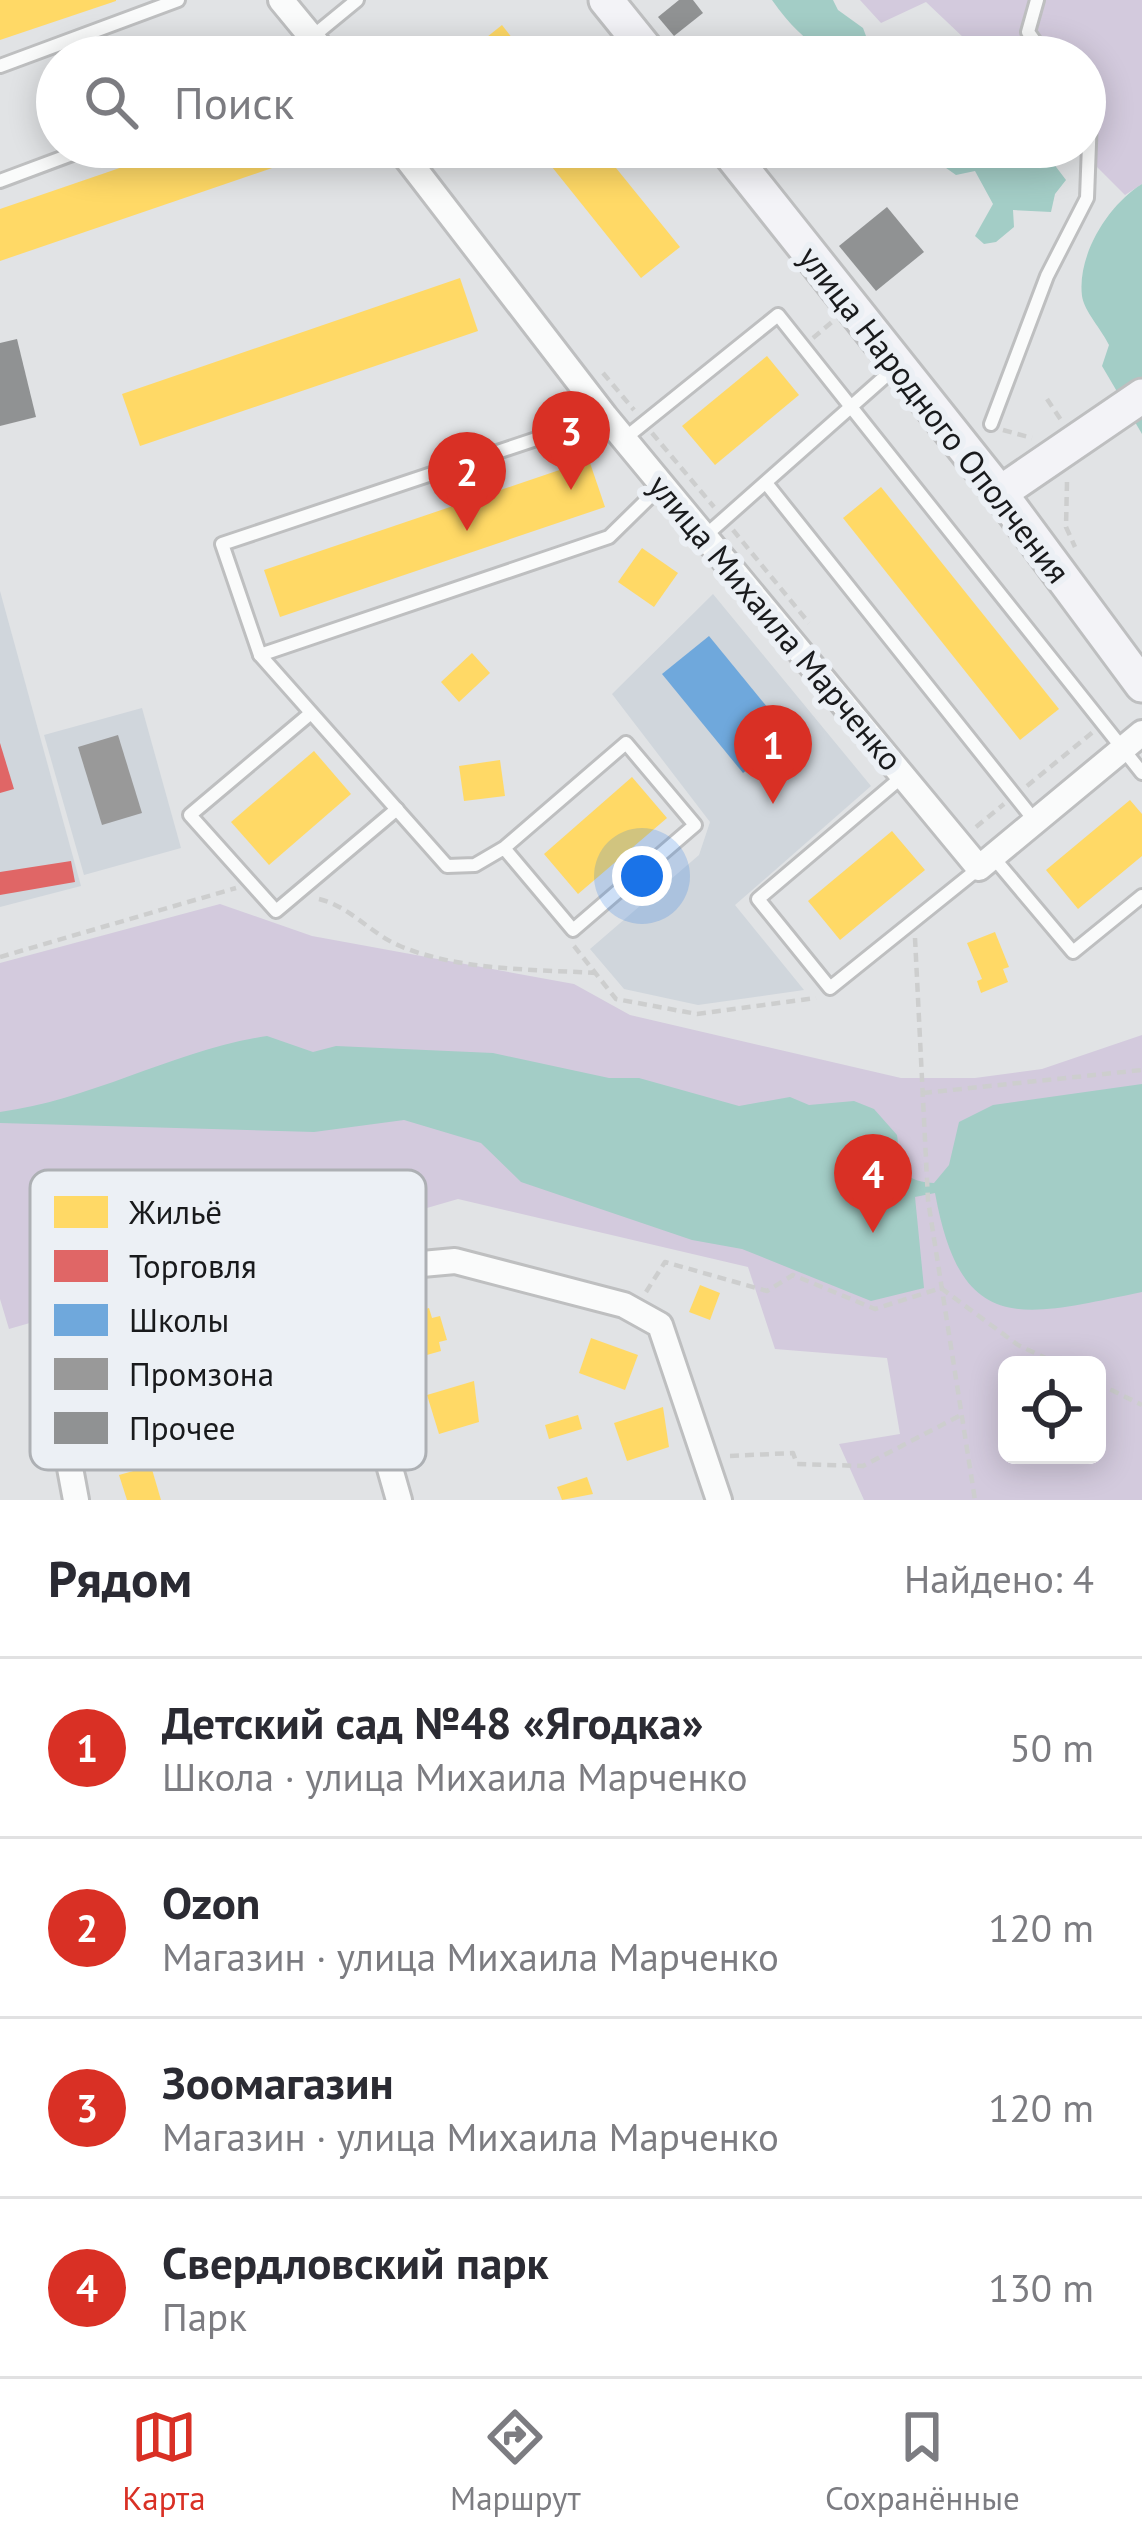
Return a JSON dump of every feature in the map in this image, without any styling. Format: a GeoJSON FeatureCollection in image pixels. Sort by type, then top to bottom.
{"type":"FeatureCollection","features":[{"type":"Feature","properties":{"kind":"street"},"geometry":{"type":"LineString","coordinates":[[281,0],[310,36]]}},
{"type":"Feature","properties":{"kind":"street"},"geometry":{"type":"LineString","coordinates":[[606,0],[635,36]]}},
{"type":"Feature","properties":{"kind":"street","name":"улица Михаила Марченко"},"geometry":{"type":"LineString","coordinates":[[414,168],[605,416],[662,485],[714,528],[903,776],[986,862]]}},
{"type":"Feature","properties":{"kind":"street","name":"улица Народного Ополчения"},"geometry":{"type":"LineString","coordinates":[[741,168],[1000,494],[1142,685]]}},
{"type":"Feature","properties":{"kind":"street"},"geometry":{"type":"LineString","coordinates":[[1000,494],[1142,396]]}},
{"type":"Feature","properties":{"kind":"street"},"geometry":{"type":"LineString","coordinates":[[986,862],[1133,741]]}},
{"type":"Feature","properties":{"kind":"street"},"geometry":{"type":"LineString","coordinates":[[426,1264],[455,1261],[625,1305],[660,1325],[719,1500]]}},
{"type":"Feature","properties":{"kind":"street"},"geometry":{"type":"LineString","coordinates":[[70,1470],[76,1500]]}},
{"type":"Feature","properties":{"kind":"street"},"geometry":{"type":"LineString","coordinates":[[390,1470],[399,1500]]}},
{"type":"Feature","properties":{"kind":"lane"},"geometry":{"type":"LineString","coordinates":[[81,36],[178,0]]}},
{"type":"Feature","properties":{"kind":"lane"},"geometry":{"type":"LineString","coordinates":[[312,36],[357,0]]}},
{"type":"Feature","properties":{"kind":"lane"},"geometry":{"type":"LineString","coordinates":[[1031,36],[1037,0]]}},
{"type":"Feature","properties":{"kind":"lane"},"geometry":{"type":"LineString","coordinates":[[0,66],[36,53]]}},
{"type":"Feature","properties":{"kind":"lane"},"geometry":{"type":"LineString","coordinates":[[0,181],[36,168]]}},
{"type":"Feature","properties":{"kind":"lane"},"geometry":{"type":"LineString","coordinates":[[991,424],[1046,276],[1087,198],[1088,168]]}},
{"type":"Feature","properties":{"kind":"lane"},"geometry":{"type":"LineString","coordinates":[[624,439],[778,315],[1133,741],[1142,773]]}},
{"type":"Feature","properties":{"kind":"lane"},"geometry":{"type":"LineString","coordinates":[[714,528],[899,364]]}},
{"type":"Feature","properties":{"kind":"lane"},"geometry":{"type":"LineString","coordinates":[[504,848],[573,930],[695,825],[626,743],[504,848],[475,866],[447,866],[260,655],[222,544],[605,416]]}},
{"type":"Feature","properties":{"kind":"lane"},"geometry":{"type":"LineString","coordinates":[[766,483],[1035,821]]}},
{"type":"Feature","properties":{"kind":"lane"},"geometry":{"type":"LineString","coordinates":[[260,655],[609,536],[662,485]]}},
{"type":"Feature","properties":{"kind":"lane"},"geometry":{"type":"LineString","coordinates":[[311,712],[190,815],[276,911],[397,809]]}},
{"type":"Feature","properties":{"kind":"lane"},"geometry":{"type":"LineString","coordinates":[[903,776],[758,899],[830,988],[986,862],[1073,952],[1142,896]]}},
{"type":"Feature","properties":{"kind":"path"},"geometry":{"type":"LineString","coordinates":[[804,345],[841,315]]}},
{"type":"Feature","properties":{"kind":"path"},"geometry":{"type":"LineString","coordinates":[[598,368],[644,422],[714,528],[813,628]]}},
{"type":"Feature","properties":{"kind":"path"},"geometry":{"type":"LineString","coordinates":[[1047,399],[1072,447],[1064,501],[1066,527],[1082,563]]}},
{"type":"Feature","properties":{"kind":"path"},"geometry":{"type":"LineString","coordinates":[[991,424],[1014,436],[1036,438]]}},
{"type":"Feature","properties":{"kind":"path"},"geometry":{"type":"LineString","coordinates":[[0,957],[252,884]]}},
{"type":"Feature","properties":{"kind":"path"},"geometry":{"type":"LineString","coordinates":[[296,895],[325,900],[394,944],[448,962],[596,974]]}},
{"type":"Feature","properties":{"kind":"path"},"geometry":{"type":"LineString","coordinates":[[914,920],[928,1200],[975,1500]]}},
{"type":"Feature","properties":{"kind":"path"},"geometry":{"type":"LineString","coordinates":[[573,930],[574,947],[616,999],[698,1014],[813,1000],[830,988]]}},
{"type":"Feature","properties":{"kind":"path"},"geometry":{"type":"LineString","coordinates":[[923,1093],[1142,1070]]}},
{"type":"Feature","properties":{"kind":"path"},"geometry":{"type":"LineString","coordinates":[[625,1305],[651,1288],[665,1262],[767,1291],[793,1275],[875,1309],[941,1288]]}},
{"type":"Feature","properties":{"kind":"path"},"geometry":{"type":"LineString","coordinates":[[941,1288],[1018,1345],[1041,1356]]}},
{"type":"Feature","properties":{"kind":"path"},"geometry":{"type":"LineString","coordinates":[[1106,1387],[1142,1405]]}},
{"type":"Feature","properties":{"kind":"path"},"geometry":{"type":"LineString","coordinates":[[706,1457],[793,1453],[796,1464],[862,1466],[961,1415]]}},
{"type":"Feature","properties":{"kind":"shaded area"},"geometry":{"type":"Polygon","coordinates":[[[772,0],[833,0],[866,36],[804,36],[772,0]]]}},
{"type":"Feature","properties":{"kind":"shaded area"},"geometry":{"type":"Polygon","coordinates":[[[860,0],[1142,0],[1142,184],[1125,195],[1098,168],[1106,168],[1106,36],[962,36],[926,2],[881,23],[860,0]]]}},
{"type":"Feature","properties":{"kind":"shaded area"},"geometry":{"type":"Polygon","coordinates":[[[946,168],[1057,168],[1066,180],[1055,194],[1051,212],[1013,210],[1014,227],[996,242],[984,244],[975,236],[993,204],[975,171],[956,175],[946,168]]]}},
{"type":"Feature","properties":{"kind":"shaded area"},"geometry":{"type":"Polygon","coordinates":[[[1142,184],[1142,434],[1102,366],[1109,345],[1083,302],[1082,280],[1097,233],[1142,184]]]}},
{"type":"Feature","properties":{"kind":"shaded area"},"geometry":{"type":"Polygon","coordinates":[[[0,591],[81,886],[0,907],[0,591]]]}},
{"type":"Feature","properties":{"kind":"shaded area"},"geometry":{"type":"Polygon","coordinates":[[[713,594],[871,786],[735,905],[804,990],[698,1005],[624,989],[590,949],[699,855],[710,822],[612,694],[713,594]]]}},
{"type":"Feature","properties":{"kind":"shaded area"},"geometry":{"type":"Polygon","coordinates":[[[142,708],[181,848],[84,875],[44,735],[142,708]]]}},
{"type":"Feature","properties":{"kind":"shaded area"},"geometry":{"type":"Polygon","coordinates":[[[220,904],[312,936],[574,984],[630,1015],[901,1078],[975,1078],[1042,1069],[1142,1035],[1142,1500],[864,1500],[839,1444],[900,1434],[887,1358],[775,1349],[748,1267],[458,1199],[426,1208],[426,1170],[30,1170],[30,1323],[9,1329],[0,1299],[0,963],[220,904]]]}},
{"type":"Feature","properties":{"kind":"shaded area"},"geometry":{"type":"Polygon","coordinates":[[[267,1036],[313,1052],[336,1046],[493,1053],[609,1078],[639,1078],[739,1106],[790,1097],[809,1105],[854,1101],[874,1109],[897,1135],[900,1162],[907,1174],[934,1183],[949,1165],[959,1122],[993,1105],[1142,1084],[1142,1292],[1062,1307],[1003,1306],[980,1294],[961,1273],[946,1240],[935,1193],[915,1197],[924,1288],[871,1301],[742,1249],[692,1240],[521,1182],[481,1143],[404,1120],[314,1132],[0,1123],[0,1112],[68,1097],[199,1052],[267,1036]]]}},
{"type":"Feature","properties":{"kind":"building: Жильё"},"geometry":{"type":"Polygon","coordinates":[[[0,0],[116,0],[116,1],[0,40],[0,0]]]}},
{"type":"Feature","properties":{"kind":"building: Жильё"},"geometry":{"type":"Polygon","coordinates":[[[502,25],[511,36],[488,36],[502,25]]]}},
{"type":"Feature","properties":{"kind":"building: Жильё"},"geometry":{"type":"Polygon","coordinates":[[[120,168],[272,168],[0,261],[0,209],[120,168]]]}},
{"type":"Feature","properties":{"kind":"building: Жильё"},"geometry":{"type":"Polygon","coordinates":[[[553,168],[616,168],[680,247],[641,278],[553,168]]]}},
{"type":"Feature","properties":{"kind":"building: Жильё"},"geometry":{"type":"Polygon","coordinates":[[[460,278],[478,331],[140,446],[122,394],[460,278]]]}},
{"type":"Feature","properties":{"kind":"building: Жильё"},"geometry":{"type":"Polygon","coordinates":[[[767,356],[799,395],[715,465],[682,426],[767,356]]]}},
{"type":"Feature","properties":{"kind":"building: Жильё"},"geometry":{"type":"Polygon","coordinates":[[[589,460],[605,507],[280,617],[264,570],[589,460]]]}},
{"type":"Feature","properties":{"kind":"building: Жильё"},"geometry":{"type":"Polygon","coordinates":[[[881,487],[1059,709],[1020,740],[843,518],[881,487]]]}},
{"type":"Feature","properties":{"kind":"building: Жильё"},"geometry":{"type":"Polygon","coordinates":[[[642,548],[678,573],[654,607],[618,582],[642,548]]]}},
{"type":"Feature","properties":{"kind":"building: Жильё"},"geometry":{"type":"Polygon","coordinates":[[[472,653],[490,673],[459,702],[441,682],[472,653]]]}},
{"type":"Feature","properties":{"kind":"building: Жильё"},"geometry":{"type":"Polygon","coordinates":[[[314,751],[351,794],[269,865],[231,822],[314,751]]]}},
{"type":"Feature","properties":{"kind":"building: Жильё"},"geometry":{"type":"Polygon","coordinates":[[[500,760],[505,796],[464,801],[459,766],[500,760]]]}},
{"type":"Feature","properties":{"kind":"building: Жильё"},"geometry":{"type":"Polygon","coordinates":[[[632,777],[667,818],[578,894],[544,854],[632,777]]]}},
{"type":"Feature","properties":{"kind":"building: Жильё"},"geometry":{"type":"Polygon","coordinates":[[[1130,800],[1142,814],[1142,856],[1078,909],[1046,870],[1130,800]]]}},
{"type":"Feature","properties":{"kind":"building: Жильё"},"geometry":{"type":"Polygon","coordinates":[[[892,831],[925,870],[840,940],[808,901],[892,831]]]}},
{"type":"Feature","properties":{"kind":"building: Жильё"},"geometry":{"type":"Polygon","coordinates":[[[995,932],[1009,967],[1003,969],[1008,982],[981,993],[977,981],[982,979],[967,943],[995,932]]]}},
{"type":"Feature","properties":{"kind":"building: Жильё"},"geometry":{"type":"Polygon","coordinates":[[[700,1285],[720,1293],[710,1320],[689,1312],[700,1285]]]}},
{"type":"Feature","properties":{"kind":"building: Жильё"},"geometry":{"type":"Polygon","coordinates":[[[426,1309],[432,1318],[440,1316],[447,1340],[439,1342],[441,1351],[426,1355],[426,1309]]]}},
{"type":"Feature","properties":{"kind":"building: Жильё"},"geometry":{"type":"Polygon","coordinates":[[[591,1338],[638,1355],[625,1390],[579,1373],[591,1338]]]}},
{"type":"Feature","properties":{"kind":"building: Жильё"},"geometry":{"type":"Polygon","coordinates":[[[474,1381],[479,1422],[439,1434],[427,1395],[474,1381]]]}},
{"type":"Feature","properties":{"kind":"building: Жильё"},"geometry":{"type":"Polygon","coordinates":[[[663,1407],[669,1447],[627,1461],[614,1423],[663,1407]]]}},
{"type":"Feature","properties":{"kind":"building: Жильё"},"geometry":{"type":"Polygon","coordinates":[[[578,1415],[582,1429],[549,1439],[545,1425],[578,1415]]]}},
{"type":"Feature","properties":{"kind":"building: Жильё"},"geometry":{"type":"Polygon","coordinates":[[[152,1470],[161,1500],[127,1500],[119,1475],[152,1470]]]}},
{"type":"Feature","properties":{"kind":"building: Жильё"},"geometry":{"type":"Polygon","coordinates":[[[587,1477],[593,1494],[562,1500],[557,1487],[587,1477]]]}},
{"type":"Feature","properties":{"kind":"building: Торговля"},"geometry":{"type":"Polygon","coordinates":[[[0,743],[14,789],[0,793],[0,743]]]}},
{"type":"Feature","properties":{"kind":"building: Торговля"},"geometry":{"type":"Polygon","coordinates":[[[71,861],[75,882],[0,895],[0,872],[71,861]]]}},
{"type":"Feature","properties":{"kind":"building: Школы"},"geometry":{"type":"Polygon","coordinates":[[[709,636],[790,735],[743,773],[662,674],[709,636]]]}},
{"type":"Feature","properties":{"kind":"building: Промзона"},"geometry":{"type":"Polygon","coordinates":[[[118,735],[142,813],[102,825],[78,747],[118,735]]]}},
{"type":"Feature","properties":{"kind":"building: Прочее"},"geometry":{"type":"Polygon","coordinates":[[[679,0],[693,0],[703,13],[674,36],[658,17],[679,0]]]}},
{"type":"Feature","properties":{"kind":"building: Прочее"},"geometry":{"type":"Polygon","coordinates":[[[887,207],[924,252],[876,291],[839,246],[887,207]]]}},
{"type":"Feature","properties":{"kind":"building: Прочее"},"geometry":{"type":"Polygon","coordinates":[[[17,339],[36,417],[0,426],[0,343],[17,339]]]}},
{"type":"Feature","properties":{"kind":"place","name":"Зоомагазин"},"geometry":{"type":"Point","coordinates":[571,490]}},
{"type":"Feature","properties":{"kind":"place","name":"Ozon"},"geometry":{"type":"Point","coordinates":[467,531]}},
{"type":"Feature","properties":{"kind":"place","name":"Детский сад №48 «Ягодка»"},"geometry":{"type":"Point","coordinates":[773,804]}},
{"type":"Feature","properties":{"kind":"place","name":"Свердловский парк"},"geometry":{"type":"Point","coordinates":[873,1233]}}]}
